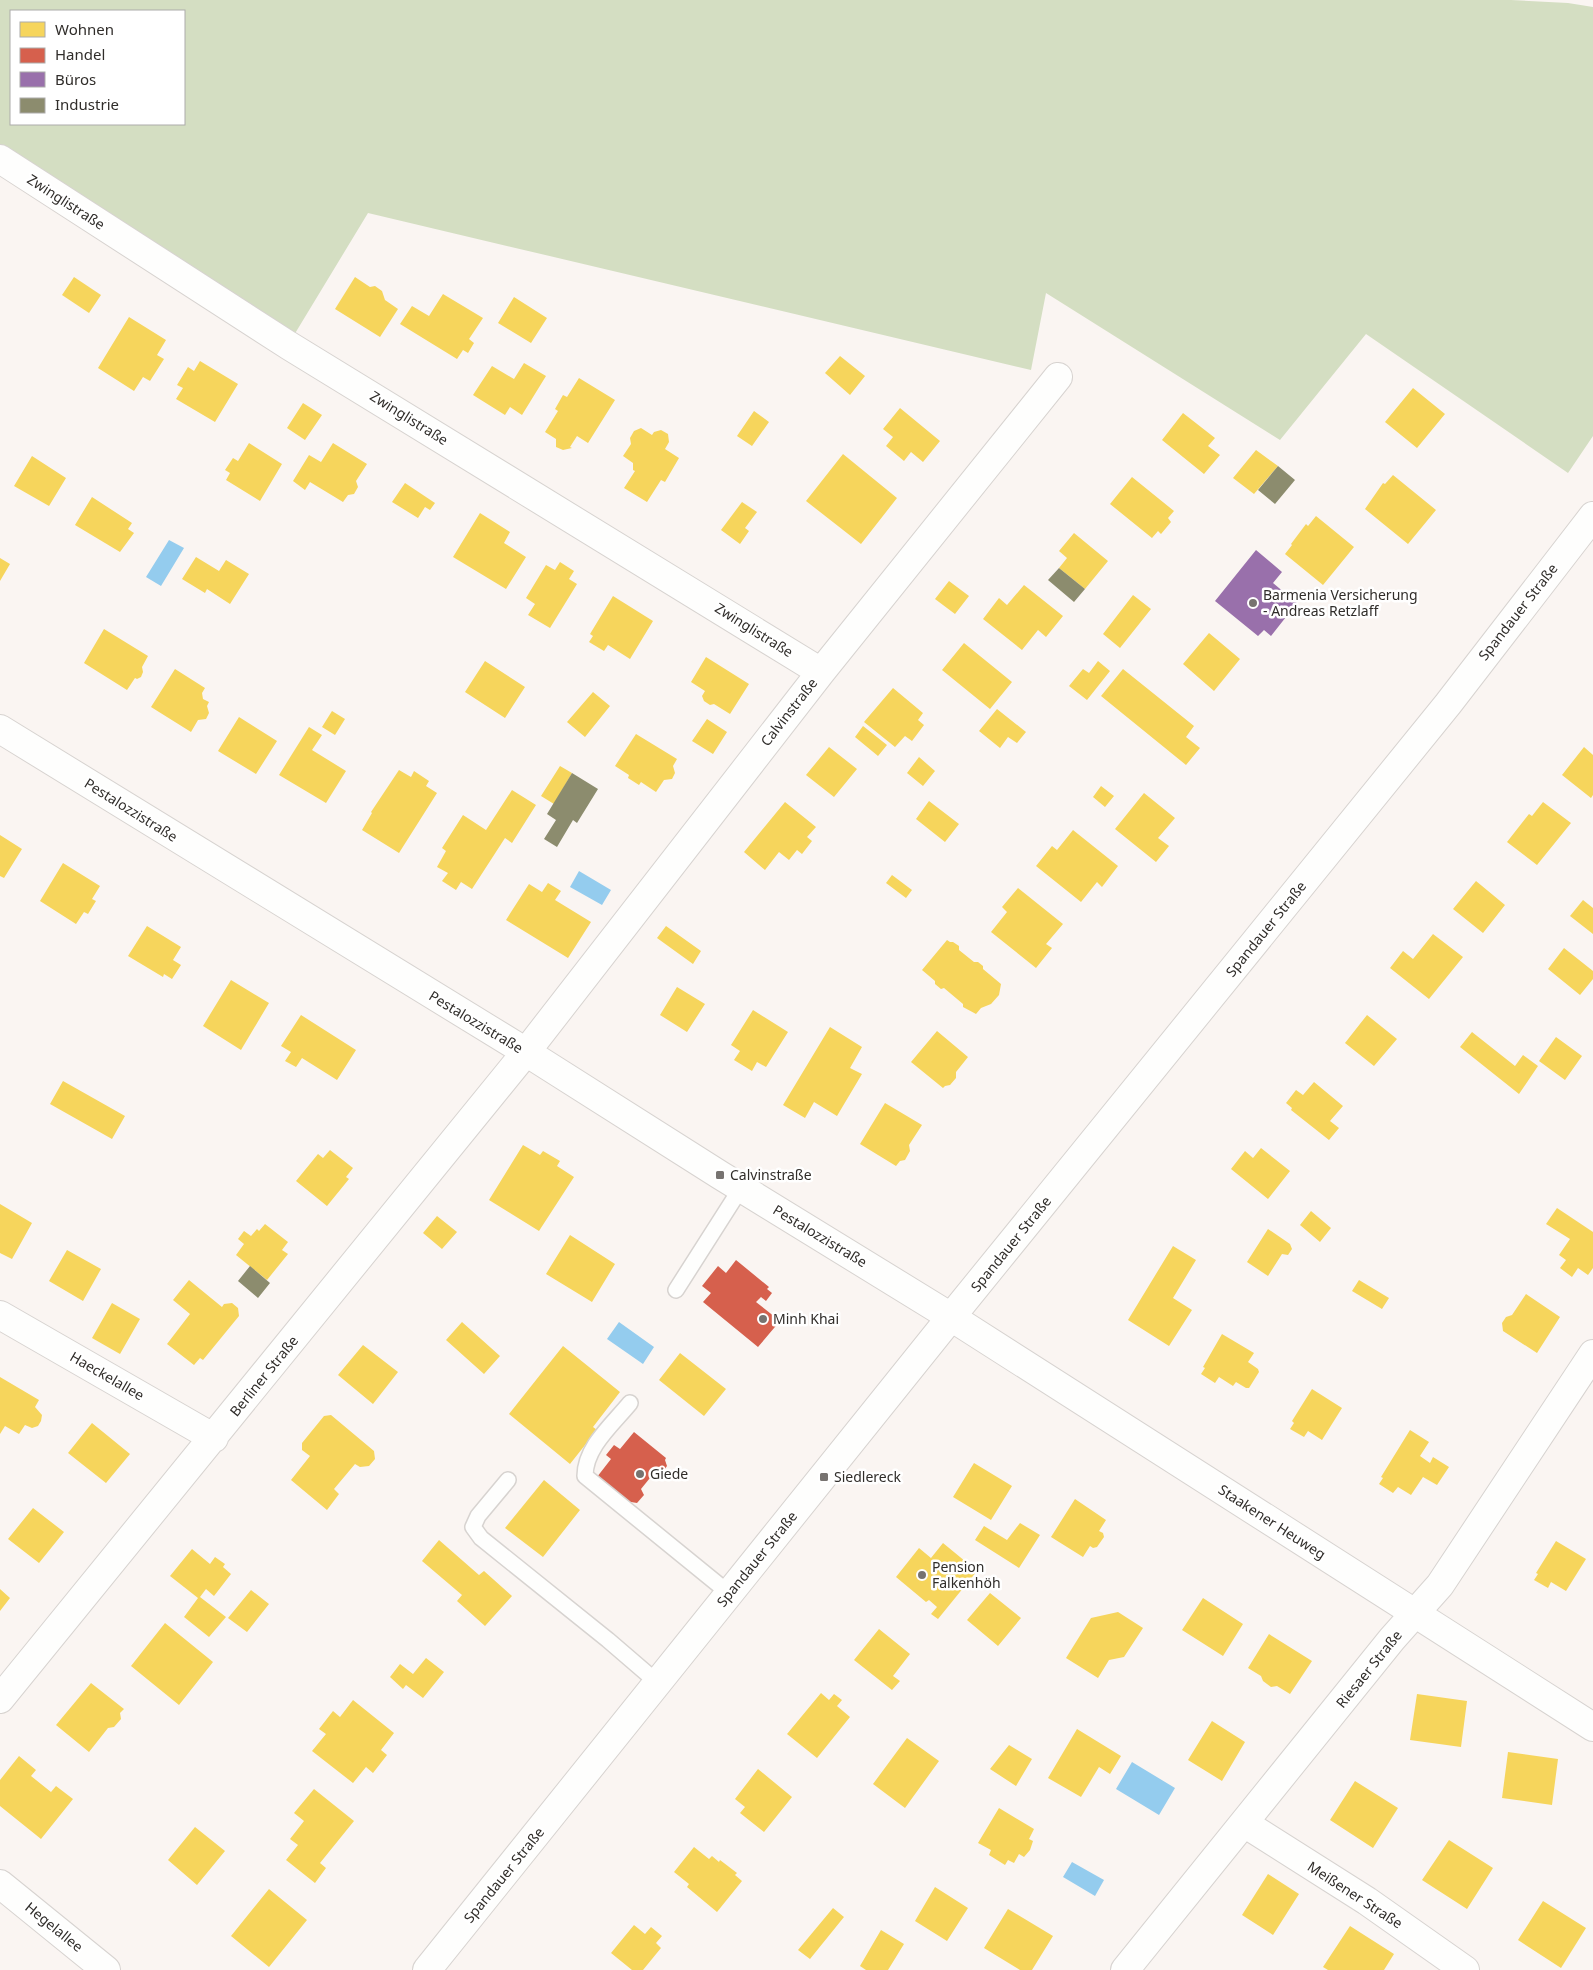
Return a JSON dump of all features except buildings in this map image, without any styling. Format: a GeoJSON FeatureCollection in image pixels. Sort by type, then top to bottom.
{"type":"FeatureCollection","features":[{"type":"Feature","properties":{"kind":"street","name":"Zwinglistraße"},"geometry":{"type":"LineString","coordinates":[[0,159],[288,345],[821,672]]}},
{"type":"Feature","properties":{"kind":"street","name":"Calvinstraße"},"geometry":{"type":"LineString","coordinates":[[526,1052],[821,672],[1058,377]]}},
{"type":"Feature","properties":{"kind":"street","name":"Spandauer Straße"},"geometry":{"type":"LineString","coordinates":[[427,1970],[951,1317],[1448,704],[1593,516]]}},
{"type":"Feature","properties":{"kind":"street","name":"Pestalozzistraße"},"geometry":{"type":"LineString","coordinates":[[0,729],[526,1052],[741,1188],[951,1317]]}},
{"type":"Feature","properties":{"kind":"street","name":"Berliner Straße"},"geometry":{"type":"LineString","coordinates":[[0,1699],[526,1052]]}},
{"type":"Feature","properties":{"kind":"street","name":"Haeckelallee"},"geometry":{"type":"LineString","coordinates":[[0,1316],[214,1438]]}},
{"type":"Feature","properties":{"kind":"street","name":"Staakener Heuweg"},"geometry":{"type":"LineString","coordinates":[[951,1317],[1593,1727]]}},
{"type":"Feature","properties":{"kind":"street","name":"Riesaer Straße"},"geometry":{"type":"LineString","coordinates":[[1125,1970],[1392,1639],[1440,1585],[1593,1354]]}},
{"type":"Feature","properties":{"kind":"street","name":"Meißener Straße"},"geometry":{"type":"LineString","coordinates":[[1244,1824],[1367,1901],[1465,1970]]}},
{"type":"Feature","properties":{"kind":"street","name":"Hegelallee"},"geometry":{"type":"LineString","coordinates":[[0,1884],[106,1970]]}},
{"type":"Feature","properties":{"kind":"lane"},"geometry":{"type":"LineString","coordinates":[[676,1290],[741,1188]]}},
{"type":"Feature","properties":{"kind":"lane"},"geometry":{"type":"LineString","coordinates":[[630,1403],[590,1451],[585,1465],[585,1476],[730,1594]]}},
{"type":"Feature","properties":{"kind":"lane"},"geometry":{"type":"LineString","coordinates":[[508,1480],[478,1516],[473,1527],[481,1538],[608,1640],[658,1683]]}},
{"type":"Feature","properties":{"kind":"green space"},"geometry":{"type":"Polygon","coordinates":[[[0,0],[1511,0],[1568,3],[1593,7],[1593,436],[1568,473],[1366,334],[1280,440],[1046,293],[1031,370],[368,213],[288,345],[0,160],[0,0]]]}},
{"type":"Feature","properties":{"kind":"water"},"geometry":{"type":"Polygon","coordinates":[[[169,540],[184,548],[161,586],[146,577],[169,540]]]}},
{"type":"Feature","properties":{"kind":"water"},"geometry":{"type":"Polygon","coordinates":[[[579,871],[611,890],[602,905],[570,887],[579,871]]]}},
{"type":"Feature","properties":{"kind":"water"},"geometry":{"type":"Polygon","coordinates":[[[619,1322],[654,1347],[643,1364],[607,1339],[619,1322]]]}},
{"type":"Feature","properties":{"kind":"water"},"geometry":{"type":"Polygon","coordinates":[[[1132,1762],[1175,1788],[1159,1815],[1116,1789],[1132,1762]]]}},
{"type":"Feature","properties":{"kind":"water"},"geometry":{"type":"Polygon","coordinates":[[[1072,1862],[1104,1880],[1095,1896],[1063,1877],[1072,1862]]]}},
{"type":"Feature","properties":{"kind":"place","name":"Barmenia Versicherung - Andreas Retzlaff"},"geometry":{"type":"Point","coordinates":[1253,603]}},
{"type":"Feature","properties":{"kind":"place","name":"Calvinstraße"},"geometry":{"type":"Point","coordinates":[720,1175]}},
{"type":"Feature","properties":{"kind":"place","name":"Minh Khai"},"geometry":{"type":"Point","coordinates":[763,1319]}},
{"type":"Feature","properties":{"kind":"place","name":"Giede"},"geometry":{"type":"Point","coordinates":[640,1474]}},
{"type":"Feature","properties":{"kind":"place","name":"Siedlereck"},"geometry":{"type":"Point","coordinates":[824,1477]}},
{"type":"Feature","properties":{"kind":"place","name":"Pension Falkenhöh"},"geometry":{"type":"Point","coordinates":[922,1575]}}]}
